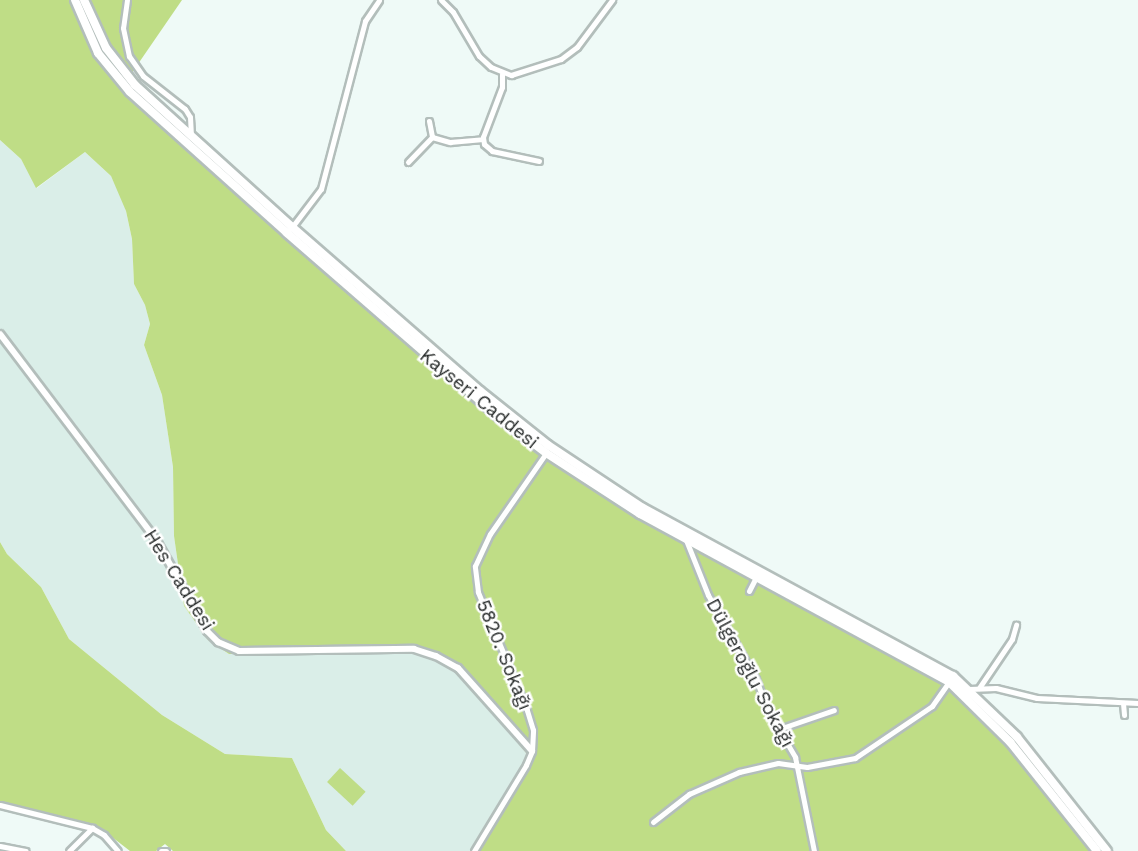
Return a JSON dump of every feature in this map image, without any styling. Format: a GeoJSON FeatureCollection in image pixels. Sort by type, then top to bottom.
{"type":"FeatureCollection","features":[{"type":"Feature","properties":{"kind":"main road","name":"Kayseri Caddesi"},"geometry":{"type":"LineString","coordinates":[[75,0],[98,53],[117,78],[448,374],[546,453],[604,492],[686,540],[971,692]]}},
{"type":"Feature","properties":{"kind":"main road","name":"Kayseri Caddesi"},"geometry":{"type":"LineString","coordinates":[[84,0],[99,36],[124,72],[289,230],[480,391],[596,479],[643,508],[933,663],[971,692]]}},
{"type":"Feature","properties":{"kind":"main road"},"geometry":{"type":"LineString","coordinates":[[971,692],[1097,851]]}},
{"type":"Feature","properties":{"kind":"main road"},"geometry":{"type":"LineString","coordinates":[[971,692],[1017,737],[1107,851]]}},
{"type":"Feature","properties":{"kind":"street"},"geometry":{"type":"LineString","coordinates":[[127,0],[123,28],[129,56],[143,76],[186,109],[190,117],[191,136]]}},
{"type":"Feature","properties":{"kind":"street"},"geometry":{"type":"LineString","coordinates":[[289,230],[321,189],[365,22],[379,0]]}},
{"type":"Feature","properties":{"kind":"street"},"geometry":{"type":"LineString","coordinates":[[442,0],[453,12],[479,55],[502,74],[520,75],[561,59],[577,47],[612,0]]}},
{"type":"Feature","properties":{"kind":"street"},"geometry":{"type":"LineString","coordinates":[[502,74],[502,87],[483,139],[486,147],[492,151],[539,160]]}},
{"type":"Feature","properties":{"kind":"street"},"geometry":{"type":"LineString","coordinates":[[429,121],[432,137]]}},
{"type":"Feature","properties":{"kind":"street"},"geometry":{"type":"LineString","coordinates":[[432,137],[450,142],[483,139]]}},
{"type":"Feature","properties":{"kind":"street"},"geometry":{"type":"LineString","coordinates":[[408,162],[432,137]]}},
{"type":"Feature","properties":{"kind":"street","name":"Hes Caddesi"},"geometry":{"type":"LineString","coordinates":[[0,334],[157,541],[207,631],[218,642],[239,651],[414,649],[436,656],[458,668],[532,751]]}},
{"type":"Feature","properties":{"kind":"street","name":"5820. Sokağı"},"geometry":{"type":"LineString","coordinates":[[532,751],[533,730],[527,710],[475,579],[479,555],[490,534],[546,453]]}},
{"type":"Feature","properties":{"kind":"street","name":"Dülgeroğlu Sokağı"},"geometry":{"type":"LineString","coordinates":[[686,540],[708,595],[757,679],[767,709],[795,763],[814,851]]}},
{"type":"Feature","properties":{"kind":"street"},"geometry":{"type":"LineString","coordinates":[[749,591],[756,577]]}},
{"type":"Feature","properties":{"kind":"street"},"geometry":{"type":"LineString","coordinates":[[971,692],[1012,639],[1016,625]]}},
{"type":"Feature","properties":{"kind":"street"},"geometry":{"type":"LineString","coordinates":[[653,822],[689,794],[738,772],[760,766],[795,763],[807,767],[855,758],[932,706],[949,682]]}},
{"type":"Feature","properties":{"kind":"street"},"geometry":{"type":"LineString","coordinates":[[971,692],[996,688],[1037,698],[1138,703]]}},
{"type":"Feature","properties":{"kind":"street"},"geometry":{"type":"LineString","coordinates":[[1123,703],[1124,715]]}},
{"type":"Feature","properties":{"kind":"street"},"geometry":{"type":"LineString","coordinates":[[779,729],[834,710]]}},
{"type":"Feature","properties":{"kind":"street"},"geometry":{"type":"LineString","coordinates":[[474,851],[532,751]]}},
{"type":"Feature","properties":{"kind":"street"},"geometry":{"type":"LineString","coordinates":[[0,805],[92,828],[104,835],[118,851]]}},
{"type":"Feature","properties":{"kind":"street"},"geometry":{"type":"LineString","coordinates":[[69,851],[92,828]]}},
{"type":"Feature","properties":{"kind":"street"},"geometry":{"type":"LineString","coordinates":[[0,846],[26,851]]}},
{"type":"Feature","properties":{"kind":"shaded area"},"geometry":{"type":"Polygon","coordinates":[[[0,140],[21,159],[37,188],[85,152],[111,176],[124,202],[132,239],[134,284],[145,305],[150,324],[144,345],[162,395],[173,467],[174,536],[184,606],[208,640],[229,654],[418,653],[455,669],[528,755],[470,851],[346,851],[326,830],[292,758],[225,754],[162,715],[69,639],[41,587],[7,554],[0,542],[0,140]]]}},
{"type":"Feature","properties":{"kind":"green space"},"geometry":{"type":"Polygon","coordinates":[[[0,0],[182,0],[127,80],[558,456],[945,675],[1007,729],[1105,851],[470,851],[528,755],[455,669],[418,653],[229,654],[208,640],[184,606],[174,536],[173,467],[162,395],[144,345],[150,324],[145,305],[134,284],[132,239],[126,211],[111,176],[85,152],[36,188],[21,159],[0,140],[0,0]]]}},
{"type":"Feature","properties":{"kind":"green space"},"geometry":{"type":"Polygon","coordinates":[[[0,542],[7,554],[41,587],[69,639],[162,715],[225,754],[292,758],[326,830],[346,851],[173,851],[165,844],[156,851],[130,851],[99,827],[0,801],[0,542]]]}},
{"type":"Feature","properties":{"kind":"green space"},"geometry":{"type":"Polygon","coordinates":[[[340,768],[366,792],[353,806],[327,782],[340,768]]]}}]}
